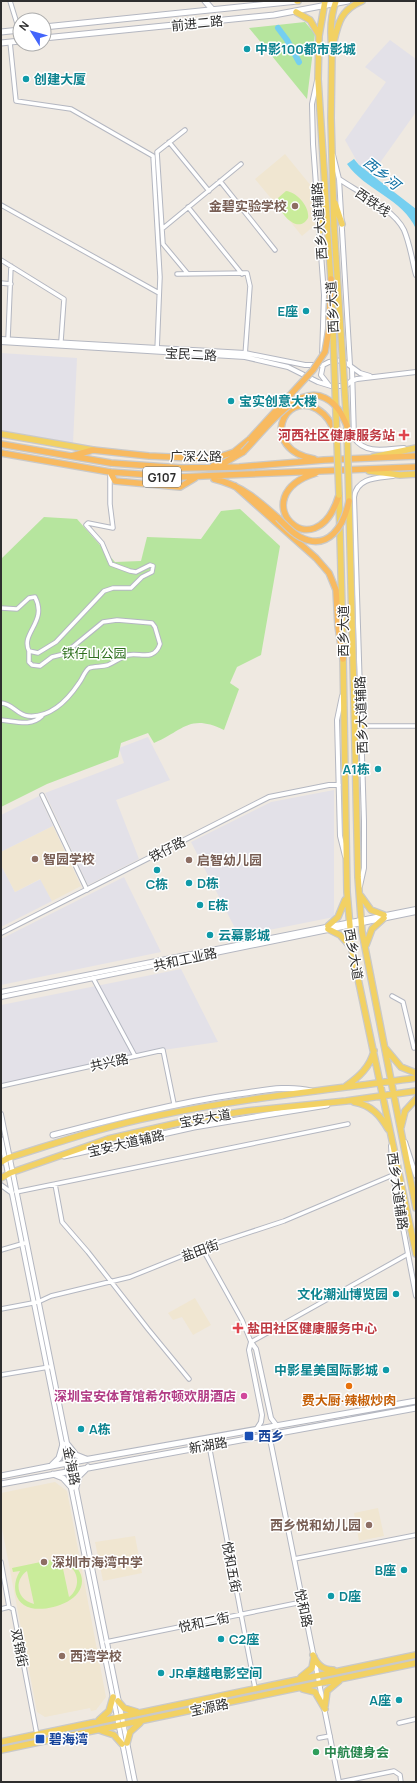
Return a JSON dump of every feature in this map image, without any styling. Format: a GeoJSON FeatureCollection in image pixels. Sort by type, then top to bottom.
{"type":"FeatureCollection","features":[{"type":"Feature","properties":{"kind":"highway"},"geometry":{"type":"LineString","coordinates":[[68,456],[93,450],[149,456],[213,459],[234,452],[250,439],[313,370],[325,352],[329,336],[331,279]]}},
{"type":"Feature","properties":{"kind":"highway"},"geometry":{"type":"LineString","coordinates":[[198,469],[224,463],[243,452],[288,406],[304,396],[316,395],[329,400],[338,409],[347,426]]}},
{"type":"Feature","properties":{"kind":"highway"},"geometry":{"type":"LineString","coordinates":[[324,460],[304,457],[289,448],[280,433],[282,421],[292,408],[300,406],[313,407],[324,414],[332,425],[338,443]]}},
{"type":"Feature","properties":{"kind":"highway","name":"广深公路"},"geometry":{"type":"LineString","coordinates":[[1,444],[130,465],[198,469],[324,460],[416,456]]}},
{"type":"Feature","properties":{"kind":"highway","name":"广深公路"},"geometry":{"type":"LineString","coordinates":[[1,453],[110,472],[196,478],[416,467]]}},
{"type":"Feature","properties":{"kind":"highway"},"geometry":{"type":"LineString","coordinates":[[324,471],[297,481],[285,496],[283,507],[286,518],[293,526],[305,530],[317,528],[328,520],[333,513],[339,495]]}},
{"type":"Feature","properties":{"kind":"highway"},"geometry":{"type":"LineString","coordinates":[[110,472],[115,481],[180,486],[196,478]]}},
{"type":"Feature","properties":{"kind":"highway"},"geometry":{"type":"LineString","coordinates":[[206,478],[235,486],[258,499],[300,537],[314,541],[328,538],[340,528],[344,521],[349,501]]}},
{"type":"Feature","properties":{"kind":"highway"},"geometry":{"type":"LineString","coordinates":[[235,486],[260,507],[329,572],[336,590],[338,626],[343,659]]}},
{"type":"Feature","properties":{"kind":"main road"},"geometry":{"type":"LineString","coordinates":[[205,1],[212,9]]}},
{"type":"Feature","properties":{"kind":"main road"},"geometry":{"type":"LineString","coordinates":[[209,1],[212,9]]}},
{"type":"Feature","properties":{"kind":"main road","name":"前进二路"},"geometry":{"type":"LineString","coordinates":[[52,26],[298,1]]}},
{"type":"Feature","properties":{"kind":"main road","name":"前进二路"},"geometry":{"type":"LineString","coordinates":[[52,37],[296,12],[324,3],[348,1]]}},
{"type":"Feature","properties":{"kind":"main road"},"geometry":{"type":"LineString","coordinates":[[332,49],[339,22],[345,12],[353,5],[362,1]]}},
{"type":"Feature","properties":{"kind":"main road","name":"西乡大道"},"geometry":{"type":"LineString","coordinates":[[336,2],[331,24],[331,118],[333,154],[332,194],[347,426],[359,893],[366,949],[416,1208]]}},
{"type":"Feature","properties":{"kind":"main road","name":"西乡大道"},"geometry":{"type":"LineString","coordinates":[[324,3],[319,36],[318,79],[324,194],[331,279],[338,443],[343,605],[347,892],[349,923],[352,950],[416,1254]]}},
{"type":"Feature","properties":{"kind":"main road"},"geometry":{"type":"LineString","coordinates":[[296,12],[310,20],[319,36]]}},
{"type":"Feature","properties":{"kind":"main road"},"geometry":{"type":"LineString","coordinates":[[1,32],[12,31]]}},
{"type":"Feature","properties":{"kind":"main road"},"geometry":{"type":"LineString","coordinates":[[1,43],[10,42]]}},
{"type":"Feature","properties":{"kind":"main road"},"geometry":{"type":"LineString","coordinates":[[319,47],[322,43],[326,42],[330,44],[332,49]]}},
{"type":"Feature","properties":{"kind":"main road"},"geometry":{"type":"LineString","coordinates":[[320,230],[324,194]]}},
{"type":"Feature","properties":{"kind":"main road"},"geometry":{"type":"LineString","coordinates":[[332,194],[342,224]]}},
{"type":"Feature","properties":{"kind":"main road"},"geometry":{"type":"LineString","coordinates":[[1,434],[93,450]]}},
{"type":"Feature","properties":{"kind":"main road"},"geometry":{"type":"LineString","coordinates":[[362,459],[408,448],[416,448]]}},
{"type":"Feature","properties":{"kind":"main road"},"geometry":{"type":"LineString","coordinates":[[362,470],[400,475],[416,474]]}},
{"type":"Feature","properties":{"kind":"main road"},"geometry":{"type":"LineString","coordinates":[[355,716],[362,726]]}},
{"type":"Feature","properties":{"kind":"main road"},"geometry":{"type":"LineString","coordinates":[[347,892],[338,917],[328,928],[340,935],[352,950]]}},
{"type":"Feature","properties":{"kind":"main road"},"geometry":{"type":"LineString","coordinates":[[359,893],[371,910],[384,917],[372,929],[366,949]]}},
{"type":"Feature","properties":{"kind":"main road"},"geometry":{"type":"LineString","coordinates":[[385,1048],[401,1067],[407,1071],[416,1073]]}},
{"type":"Feature","properties":{"kind":"main road"},"geometry":{"type":"LineString","coordinates":[[345,1086],[365,1069],[372,1060],[374,1049]]}},
{"type":"Feature","properties":{"kind":"main road","name":"宝安大道"},"geometry":{"type":"LineString","coordinates":[[5,1160],[92,1131],[154,1116],[345,1086],[416,1078]]}},
{"type":"Feature","properties":{"kind":"main road","name":"宝安大道辅路"},"geometry":{"type":"LineString","coordinates":[[53,1135],[174,1104],[277,1089],[303,1089],[312,1091]]}},
{"type":"Feature","properties":{"kind":"main road","name":"宝安大道"},"geometry":{"type":"LineString","coordinates":[[1,1178],[47,1159],[108,1139],[200,1118],[247,1111],[416,1092]]}},
{"type":"Feature","properties":{"kind":"main road"},"geometry":{"type":"LineString","coordinates":[[400,1129],[405,1112],[416,1099]]}},
{"type":"Feature","properties":{"kind":"main road"},"geometry":{"type":"LineString","coordinates":[[346,1101],[357,1102],[372,1109],[381,1117],[391,1133]]}},
{"type":"Feature","properties":{"kind":"main road","name":"新湖路"},"geometry":{"type":"LineString","coordinates":[[1,1476],[87,1459],[416,1401]]}},
{"type":"Feature","properties":{"kind":"main road","name":"新湖路"},"geometry":{"type":"LineString","coordinates":[[1,1484],[89,1466],[416,1408]]}},
{"type":"Feature","properties":{"kind":"main road"},"geometry":{"type":"LineString","coordinates":[[49,1466],[59,1458],[65,1445],[76,1454],[87,1459]]}},
{"type":"Feature","properties":{"kind":"main road"},"geometry":{"type":"LineString","coordinates":[[50,1474],[63,1478],[74,1488],[79,1476],[89,1466]]}},
{"type":"Feature","properties":{"kind":"main road"},"geometry":{"type":"LineString","coordinates":[[313,1655],[318,1664],[324,1669],[347,1669]]}},
{"type":"Feature","properties":{"kind":"main road"},"geometry":{"type":"LineString","coordinates":[[295,1680],[310,1671],[313,1664],[313,1655]]}},
{"type":"Feature","properties":{"kind":"main road","name":"宝源路"},"geometry":{"type":"LineString","coordinates":[[1,1742],[416,1655]]}},
{"type":"Feature","properties":{"kind":"main road","name":"宝源路"},"geometry":{"type":"LineString","coordinates":[[1,1750],[416,1663]]}},
{"type":"Feature","properties":{"kind":"main road"},"geometry":{"type":"LineString","coordinates":[[325,1708],[327,1691],[333,1685],[346,1678]]}},
{"type":"Feature","properties":{"kind":"main road"},"geometry":{"type":"LineString","coordinates":[[293,1689],[308,1689],[315,1692],[325,1708]]}},
{"type":"Feature","properties":{"kind":"main road"},"geometry":{"type":"LineString","coordinates":[[96,1722],[109,1711],[115,1699],[128,1710],[143,1712]]}},
{"type":"Feature","properties":{"kind":"main road"},"geometry":{"type":"LineString","coordinates":[[96,1730],[110,1733],[124,1744],[132,1729],[140,1722],[148,1720]]}},
{"type":"Feature","properties":{"kind":"street"},"geometry":{"type":"LineString","coordinates":[[10,1],[14,12]]}},
{"type":"Feature","properties":{"kind":"street"},"geometry":{"type":"LineString","coordinates":[[10,42],[16,101],[71,109],[153,156],[159,293],[157,350]]}},
{"type":"Feature","properties":{"kind":"street","name":"西乡大道辅路"},"geometry":{"type":"LineString","coordinates":[[318,79],[312,104],[313,144],[324,296],[322,378],[331,386]]}},
{"type":"Feature","properties":{"kind":"street"},"geometry":{"type":"LineString","coordinates":[[185,130],[157,152],[163,244],[188,274]]}},
{"type":"Feature","properties":{"kind":"street"},"geometry":{"type":"LineString","coordinates":[[170,142],[209,191]]}},
{"type":"Feature","properties":{"kind":"street","name":"西乡大道辅路"},"geometry":{"type":"LineString","coordinates":[[333,154],[339,179],[351,366],[353,374],[351,381],[354,438],[359,444],[371,450],[408,448]]}},
{"type":"Feature","properties":{"kind":"street"},"geometry":{"type":"LineString","coordinates":[[162,229],[242,164]]}},
{"type":"Feature","properties":{"kind":"street","name":"西铁线"},"geometry":{"type":"LineString","coordinates":[[339,179],[399,221],[407,239],[416,275]]}},
{"type":"Feature","properties":{"kind":"street"},"geometry":{"type":"LineString","coordinates":[[220,181],[275,250]]}},
{"type":"Feature","properties":{"kind":"street"},"geometry":{"type":"LineString","coordinates":[[1,205],[159,293]]}},
{"type":"Feature","properties":{"kind":"street"},"geometry":{"type":"LineString","coordinates":[[188,207],[242,274]]}},
{"type":"Feature","properties":{"kind":"street"},"geometry":{"type":"LineString","coordinates":[[1,260],[64,299],[61,341]]}},
{"type":"Feature","properties":{"kind":"street"},"geometry":{"type":"LineString","coordinates":[[8,339],[12,266]]}},
{"type":"Feature","properties":{"kind":"street"},"geometry":{"type":"LineString","coordinates":[[177,274],[247,274],[250,286],[245,355]]}},
{"type":"Feature","properties":{"kind":"street"},"geometry":{"type":"LineString","coordinates":[[1,283],[11,284]]}},
{"type":"Feature","properties":{"kind":"street","name":"宝民二路"},"geometry":{"type":"LineString","coordinates":[[1,339],[61,341],[157,350]]}},
{"type":"Feature","properties":{"kind":"street","name":"宝民二路"},"geometry":{"type":"LineString","coordinates":[[1,342],[245,355],[311,366],[323,365],[342,360],[360,373],[373,377]]}},
{"type":"Feature","properties":{"kind":"street"},"geometry":{"type":"LineString","coordinates":[[311,366],[318,360],[322,352]]}},
{"type":"Feature","properties":{"kind":"street","name":"宝民二路"},"geometry":{"type":"LineString","coordinates":[[245,355],[288,366],[318,382],[331,386],[343,387],[351,381],[416,372]]}},
{"type":"Feature","properties":{"kind":"street"},"geometry":{"type":"LineString","coordinates":[[29,651],[38,653],[56,642],[104,591],[113,588],[131,588],[154,569],[153,566],[150,565],[136,572],[115,566],[109,560],[102,543],[86,524],[88,523],[113,528],[110,504],[110,472]]}},
{"type":"Feature","properties":{"kind":"street","name":"西乡大道辅路"},"geometry":{"type":"LineString","coordinates":[[359,893],[364,868],[364,853],[362,726],[354,497],[358,486],[363,482],[400,475]]}},
{"type":"Feature","properties":{"kind":"street"},"geometry":{"type":"LineString","coordinates":[[1,608],[17,609],[29,598],[35,597],[40,611],[27,639],[26,646],[29,651],[29,662],[32,665],[40,666],[52,657],[64,654],[103,622],[110,620],[152,623],[155,627],[160,644],[155,652],[148,655],[143,656],[130,654],[107,665],[89,668],[79,683],[53,711],[42,716],[35,722],[28,723],[1,720]]}},
{"type":"Feature","properties":{"kind":"street","name":"西乡大道辅路"},"geometry":{"type":"LineString","coordinates":[[344,685],[337,720],[340,836],[347,863]]}},
{"type":"Feature","properties":{"kind":"street"},"geometry":{"type":"LineString","coordinates":[[1,703],[10,706],[22,715],[42,716]]}},
{"type":"Feature","properties":{"kind":"street"},"geometry":{"type":"LineString","coordinates":[[362,726],[416,726]]}},
{"type":"Feature","properties":{"kind":"street","name":"铁仔路"},"geometry":{"type":"LineString","coordinates":[[1,933],[269,797],[329,785],[339,785]]}},
{"type":"Feature","properties":{"kind":"street"},"geometry":{"type":"LineString","coordinates":[[42,795],[87,890]]}},
{"type":"Feature","properties":{"kind":"street","name":"共和工业路"},"geometry":{"type":"LineString","coordinates":[[384,917],[416,909]]}},
{"type":"Feature","properties":{"kind":"street","name":"共和工业路"},"geometry":{"type":"LineString","coordinates":[[1,996],[93,978],[349,923],[416,912]]}},
{"type":"Feature","properties":{"kind":"street","name":"共和工业路"},"geometry":{"type":"LineString","coordinates":[[1,992],[328,928]]}},
{"type":"Feature","properties":{"kind":"street"},"geometry":{"type":"LineString","coordinates":[[93,978],[135,1056]]}},
{"type":"Feature","properties":{"kind":"street"},"geometry":{"type":"LineString","coordinates":[[392,996],[403,1002],[415,1047]]}},
{"type":"Feature","properties":{"kind":"street","name":"共兴路"},"geometry":{"type":"LineString","coordinates":[[1,1086],[163,1050],[174,1104]]}},
{"type":"Feature","properties":{"kind":"street"},"geometry":{"type":"LineString","coordinates":[[1,1114],[6,1152]]}},
{"type":"Feature","properties":{"kind":"street"},"geometry":{"type":"LineString","coordinates":[[1,1185],[14,1193],[348,1124]]}},
{"type":"Feature","properties":{"kind":"street","name":"西乡大道辅路"},"geometry":{"type":"LineString","coordinates":[[400,1129],[416,1176]]}},
{"type":"Feature","properties":{"kind":"street","name":"西乡大道辅路"},"geometry":{"type":"LineString","coordinates":[[391,1133],[393,1175],[416,1296]]}},
{"type":"Feature","properties":{"kind":"street"},"geometry":{"type":"LineString","coordinates":[[1,1139],[6,1152]]}},
{"type":"Feature","properties":{"kind":"street","name":"金海路"},"geometry":{"type":"LineString","coordinates":[[6,1152],[5,1160],[10,1173],[106,1642],[115,1699]]}},
{"type":"Feature","properties":{"kind":"street","name":"盐田街"},"geometry":{"type":"LineString","coordinates":[[1,1309],[36,1302],[51,1296],[111,1282],[151,1270],[202,1248],[284,1221],[393,1175]]}},
{"type":"Feature","properties":{"kind":"street"},"geometry":{"type":"LineString","coordinates":[[55,1184],[62,1222],[189,1380]]}},
{"type":"Feature","properties":{"kind":"street"},"geometry":{"type":"LineString","coordinates":[[1,1250],[24,1243]]}},
{"type":"Feature","properties":{"kind":"street"},"geometry":{"type":"LineString","coordinates":[[202,1248],[242,1320],[251,1342],[256,1349],[270,1418],[277,1426]]}},
{"type":"Feature","properties":{"kind":"street"},"geometry":{"type":"LineString","coordinates":[[256,1430],[262,1415],[249,1350],[251,1342],[408,1254]]}},
{"type":"Feature","properties":{"kind":"street"},"geometry":{"type":"LineString","coordinates":[[1,1375],[49,1367]]}},
{"type":"Feature","properties":{"kind":"street","name":"悦和路"},"geometry":{"type":"LineString","coordinates":[[269,1434],[302,1602],[340,1782]]}},
{"type":"Feature","properties":{"kind":"street","name":"悦和五街"},"geometry":{"type":"LineString","coordinates":[[209,1445],[255,1688]]}},
{"type":"Feature","properties":{"kind":"street","name":"金海路"},"geometry":{"type":"LineString","coordinates":[[74,1488],[121,1725],[130,1782]]}},
{"type":"Feature","properties":{"kind":"street"},"geometry":{"type":"LineString","coordinates":[[294,1559],[416,1535]]}},
{"type":"Feature","properties":{"kind":"street","name":"双锦街"},"geometry":{"type":"LineString","coordinates":[[1,1562],[9,1607],[13,1609],[37,1734]]}},
{"type":"Feature","properties":{"kind":"street","name":"悦和二街"},"geometry":{"type":"LineString","coordinates":[[106,1642],[302,1602]]}},
{"type":"Feature","properties":{"kind":"street"},"geometry":{"type":"LineString","coordinates":[[1,1608],[9,1607]]}},
{"type":"Feature","properties":{"kind":"street"},"geometry":{"type":"LineString","coordinates":[[399,1723],[416,1719]]}},
{"type":"Feature","properties":{"kind":"street"},"geometry":{"type":"LineString","coordinates":[[319,1738],[330,1736]]}},
{"type":"Feature","properties":{"kind":"street","name":"金海路"},"geometry":{"type":"LineString","coordinates":[[124,1744],[134,1782]]}},
{"type":"Feature","properties":{"kind":"street"},"geometry":{"type":"LineString","coordinates":[[340,1782],[394,1771],[400,1775],[401,1782]]}},
{"type":"Feature","properties":{"kind":"shaded area"},"geometry":{"type":"Polygon","coordinates":[[[390,40],[416,59],[416,112],[372,174],[359,165],[345,140],[386,82],[365,67],[390,40]]]}},
{"type":"Feature","properties":{"kind":"shaded area","name":"金碧实验学校"},"geometry":{"type":"Polygon","coordinates":[[[285,154],[312,187],[315,225],[302,236],[255,179],[285,154]]]}},
{"type":"Feature","properties":{"kind":"shaded area"},"geometry":{"type":"Polygon","coordinates":[[[1,353],[77,358],[73,443],[1,430],[1,353]]]}},
{"type":"Feature","properties":{"kind":"shaded area"},"geometry":{"type":"Polygon","coordinates":[[[148,737],[170,780],[116,800],[139,859],[88,885],[45,793],[124,763],[119,748],[148,737]]]}},
{"type":"Feature","properties":{"kind":"shaded area"},"geometry":{"type":"Polygon","coordinates":[[[334,790],[334,917],[239,936],[191,842],[271,802],[334,790]]]}},
{"type":"Feature","properties":{"kind":"shaded area"},"geometry":{"type":"Polygon","coordinates":[[[39,796],[53,826],[1,852],[1,815],[39,796]]]}},
{"type":"Feature","properties":{"kind":"shaded area","name":"智园学校"},"geometry":{"type":"Polygon","coordinates":[[[53,826],[81,886],[52,901],[40,879],[15,892],[1,865],[1,852],[53,826]]]}},
{"type":"Feature","properties":{"kind":"shaded area"},"geometry":{"type":"Polygon","coordinates":[[[1,865],[15,892],[41,879],[52,901],[1,927],[1,865]]]}},
{"type":"Feature","properties":{"kind":"shaded area"},"geometry":{"type":"Polygon","coordinates":[[[124,877],[161,952],[1,985],[1,939],[124,877]]]}},
{"type":"Feature","properties":{"kind":"shaded area"},"geometry":{"type":"Polygon","coordinates":[[[181,969],[218,1042],[163,1050],[1,1086],[1,1005],[181,969]]]}},
{"type":"Feature","properties":{"kind":"shaded area"},"geometry":{"type":"Polygon","coordinates":[[[195,1298],[211,1325],[193,1335],[182,1317],[173,1320],[168,1313],[195,1298]]]}},
{"type":"Feature","properties":{"kind":"shaded area"},"geometry":{"type":"Polygon","coordinates":[[[55,1482],[67,1491],[106,1697],[96,1710],[91,1711],[90,1708],[45,1717],[37,1712],[1,1523],[1,1493],[55,1482]]]}},
{"type":"Feature","properties":{"kind":"shaded area","name":"西乡悦和幼儿园"},"geometry":{"type":"Polygon","coordinates":[[[378,1508],[384,1536],[359,1541],[354,1513],[378,1508]]]}},
{"type":"Feature","properties":{"kind":"shaded area"},"geometry":{"type":"Polygon","coordinates":[[[135,1536],[142,1573],[103,1581],[95,1542],[135,1536]]]}},
{"type":"Feature","properties":{"kind":"green space"},"geometry":{"type":"Polygon","coordinates":[[[305,22],[315,34],[307,99],[249,28],[305,22]]]}},
{"type":"Feature","properties":{"kind":"green space"},"geometry":{"type":"Polygon","coordinates":[[[286,191],[294,194],[305,205],[308,218],[304,223],[299,224],[288,220],[280,209],[278,198],[286,191]]]}},
{"type":"Feature","properties":{"kind":"green space","name":"铁仔山公园"},"geometry":{"type":"Polygon","coordinates":[[[240,509],[280,546],[261,655],[237,667],[230,683],[239,689],[224,730],[212,725],[194,723],[154,743],[148,733],[121,743],[118,757],[47,784],[1,807],[1,559],[44,517],[77,519],[115,562],[141,561],[147,537],[201,539],[221,511],[240,509]]]}},
{"type":"Feature","properties":{"kind":"green space"},"geometry":{"type":"Polygon","coordinates":[[[74,1555],[75,1559],[69,1561],[80,1572],[82,1581],[81,1588],[76,1595],[63,1604],[55,1607],[38,1609],[31,1608],[25,1606],[18,1598],[15,1588],[17,1576],[20,1571],[13,1572],[12,1568],[74,1555]],[[62,1564],[69,1597],[76,1588],[77,1578],[72,1569],[62,1564]],[[27,1571],[20,1580],[19,1590],[24,1599],[34,1604],[27,1571]]]}},
{"type":"Feature","properties":{"kind":"water"},"geometry":{"type":"Polygon","coordinates":[[[354,159],[359,165],[416,209],[416,229],[402,210],[364,181],[347,164],[354,159]]]}},
{"type":"Feature","properties":{"kind":"waterway","name":"西乡河"},"geometry":{"type":"LineString","coordinates":[[278,28],[287,40],[299,62]]}},
{"type":"Feature","properties":{"kind":"place","name":"中影100都市影城"},"geometry":{"type":"Point","coordinates":[247,49]}},
{"type":"Feature","properties":{"kind":"place","name":"创建大厦"},"geometry":{"type":"Point","coordinates":[26,79]}},
{"type":"Feature","properties":{"kind":"place","name":"金碧实验学校"},"geometry":{"type":"Point","coordinates":[295,206]}},
{"type":"Feature","properties":{"kind":"place","name":"E座"},"geometry":{"type":"Point","coordinates":[306,311]}},
{"type":"Feature","properties":{"kind":"place","name":"宝实创意大楼"},"geometry":{"type":"Point","coordinates":[231,401]}},
{"type":"Feature","properties":{"kind":"place","name":"河西社区健康服务站"},"geometry":{"type":"Point","coordinates":[404,435]}},
{"type":"Feature","properties":{"kind":"place","name":"A1栋"},"geometry":{"type":"Point","coordinates":[378,769]}},
{"type":"Feature","properties":{"kind":"place","name":"智园学校"},"geometry":{"type":"Point","coordinates":[35,859]}},
{"type":"Feature","properties":{"kind":"place","name":"启智幼儿园"},"geometry":{"type":"Point","coordinates":[189,860]}},
{"type":"Feature","properties":{"kind":"place","name":"C栋"},"geometry":{"type":"Point","coordinates":[157,870]}},
{"type":"Feature","properties":{"kind":"place","name":"D栋"},"geometry":{"type":"Point","coordinates":[189,883]}},
{"type":"Feature","properties":{"kind":"place","name":"E栋"},"geometry":{"type":"Point","coordinates":[200,905]}},
{"type":"Feature","properties":{"kind":"place","name":"云幕影城"},"geometry":{"type":"Point","coordinates":[210,935]}},
{"type":"Feature","properties":{"kind":"place","name":"文化潮汕博览园"},"geometry":{"type":"Point","coordinates":[396,1294]}},
{"type":"Feature","properties":{"kind":"place","name":"盐田社区健康服务中心"},"geometry":{"type":"Point","coordinates":[238,1328]}},
{"type":"Feature","properties":{"kind":"place","name":"中影星美国际影城"},"geometry":{"type":"Point","coordinates":[386,1370]}},
{"type":"Feature","properties":{"kind":"place","name":"费大厨·辣椒炒肉"},"geometry":{"type":"Point","coordinates":[349,1386]}},
{"type":"Feature","properties":{"kind":"place","name":"深圳宝安体育馆希尔顿欢朋酒店"},"geometry":{"type":"Point","coordinates":[244,1396]}},
{"type":"Feature","properties":{"kind":"place","name":"A栋"},"geometry":{"type":"Point","coordinates":[81,1429]}},
{"type":"Feature","properties":{"kind":"place","name":"西乡"},"geometry":{"type":"Point","coordinates":[249,1436]}},
{"type":"Feature","properties":{"kind":"place","name":"西乡悦和幼儿园"},"geometry":{"type":"Point","coordinates":[369,1525]}},
{"type":"Feature","properties":{"kind":"place","name":"深圳市海湾中学"},"geometry":{"type":"Point","coordinates":[44,1562]}},
{"type":"Feature","properties":{"kind":"place","name":"B座"},"geometry":{"type":"Point","coordinates":[404,1570]}},
{"type":"Feature","properties":{"kind":"place","name":"D座"},"geometry":{"type":"Point","coordinates":[331,1596]}},
{"type":"Feature","properties":{"kind":"place","name":"C2座"},"geometry":{"type":"Point","coordinates":[221,1639]}},
{"type":"Feature","properties":{"kind":"place","name":"西湾学校"},"geometry":{"type":"Point","coordinates":[62,1656]}},
{"type":"Feature","properties":{"kind":"place","name":"JR卓越电影空间"},"geometry":{"type":"Point","coordinates":[161,1673]}},
{"type":"Feature","properties":{"kind":"place","name":"A座"},"geometry":{"type":"Point","coordinates":[399,1700]}},
{"type":"Feature","properties":{"kind":"place","name":"碧海湾"},"geometry":{"type":"Point","coordinates":[40,1739]}},
{"type":"Feature","properties":{"kind":"place","name":"中航健身会"},"geometry":{"type":"Point","coordinates":[316,1752]}}]}
